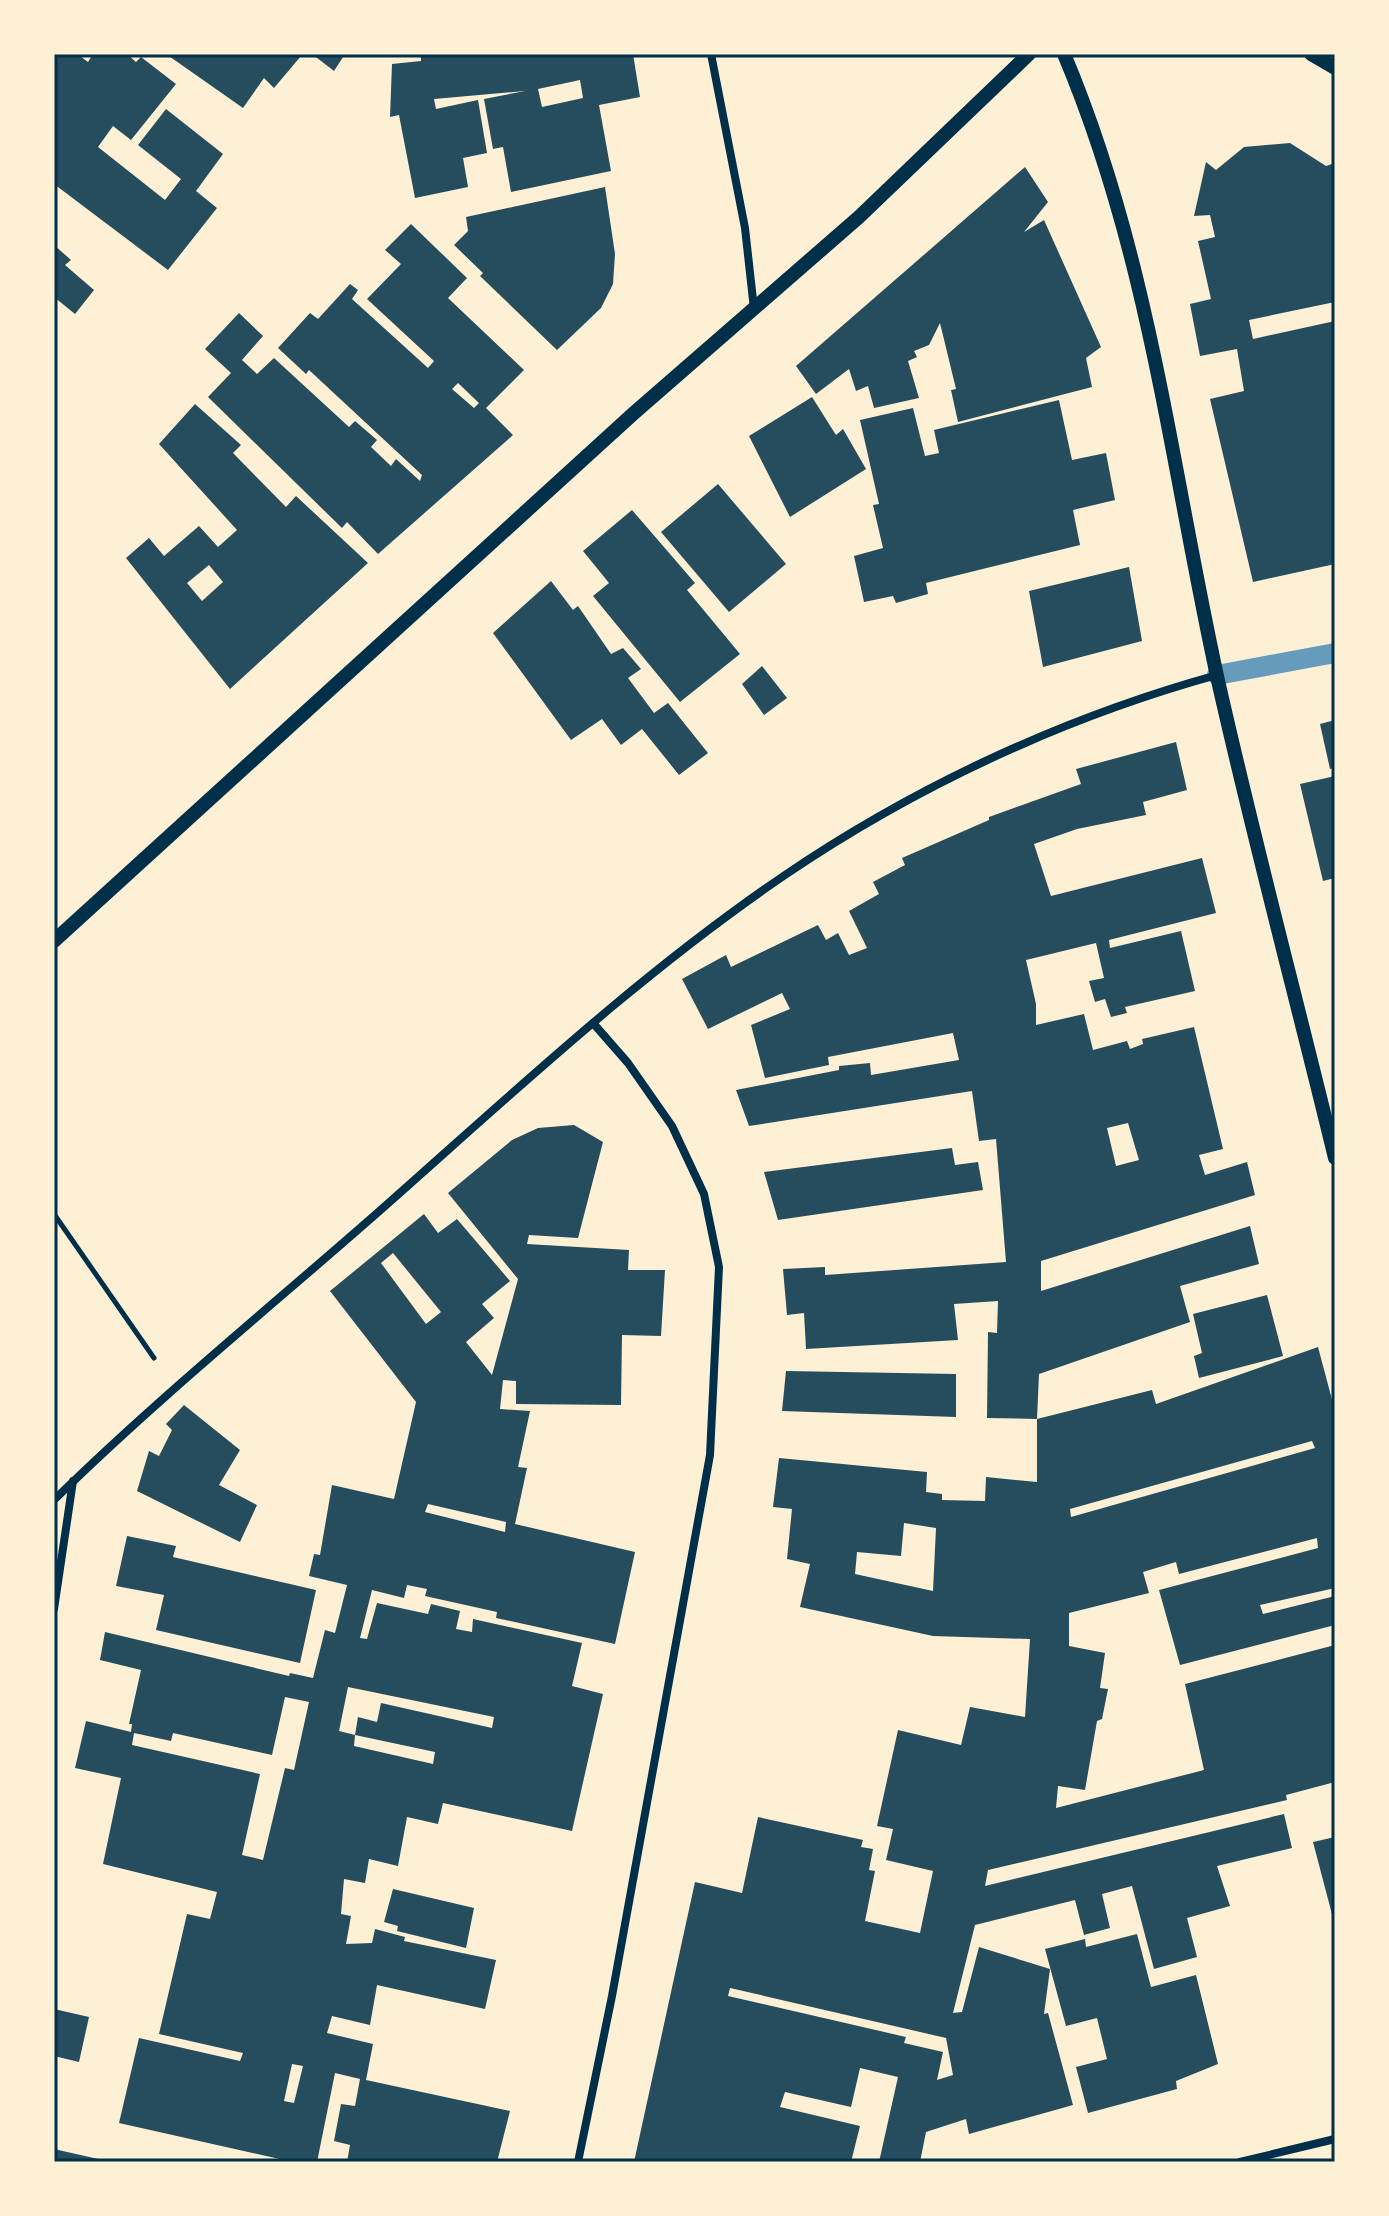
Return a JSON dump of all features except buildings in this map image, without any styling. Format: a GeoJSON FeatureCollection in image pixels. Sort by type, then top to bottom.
{"type":"FeatureCollection","features":[{"type":"Feature","properties":{"kind":"street"},"geometry":{"type":"LineString","coordinates":[[711,54],[745,228],[754,309]]}},
{"type":"Feature","properties":{"kind":"street"},"geometry":{"type":"LineString","coordinates":[[54,941],[634,413],[859,217],[1029,54]]}},
{"type":"Feature","properties":{"kind":"street"},"geometry":{"type":"LineString","coordinates":[[1064,54],[1091,117],[1118,199],[1141,289],[1217,675],[1335,1158]]}},
{"type":"Feature","properties":{"kind":"street"},"geometry":{"type":"LineString","coordinates":[[1311,54],[1335,68]]}},
{"type":"Feature","properties":{"kind":"street"},"geometry":{"type":"LineString","coordinates":[[54,1500],[593,1023],[787,873],[937,784],[1061,728],[1148,694],[1217,675]]}},
{"type":"Feature","properties":{"kind":"street"},"geometry":{"type":"LineString","coordinates":[[578,2162],[612,1996],[710,1455],[719,1267],[704,1194],[672,1126],[628,1063],[593,1023]]}},
{"type":"Feature","properties":{"kind":"street"},"geometry":{"type":"LineString","coordinates":[[54,1609],[73,1481]]}},
{"type":"Feature","properties":{"kind":"street"},"geometry":{"type":"LineString","coordinates":[[1240,2162],[1335,2139]]}},
{"type":"Feature","properties":{"kind":"path"},"geometry":{"type":"LineString","coordinates":[[54,1214],[176,1390]]}},
{"type":"Feature","properties":{"kind":"waterway"},"geometry":{"type":"LineString","coordinates":[[1217,675],[1335,653]]}}]}
